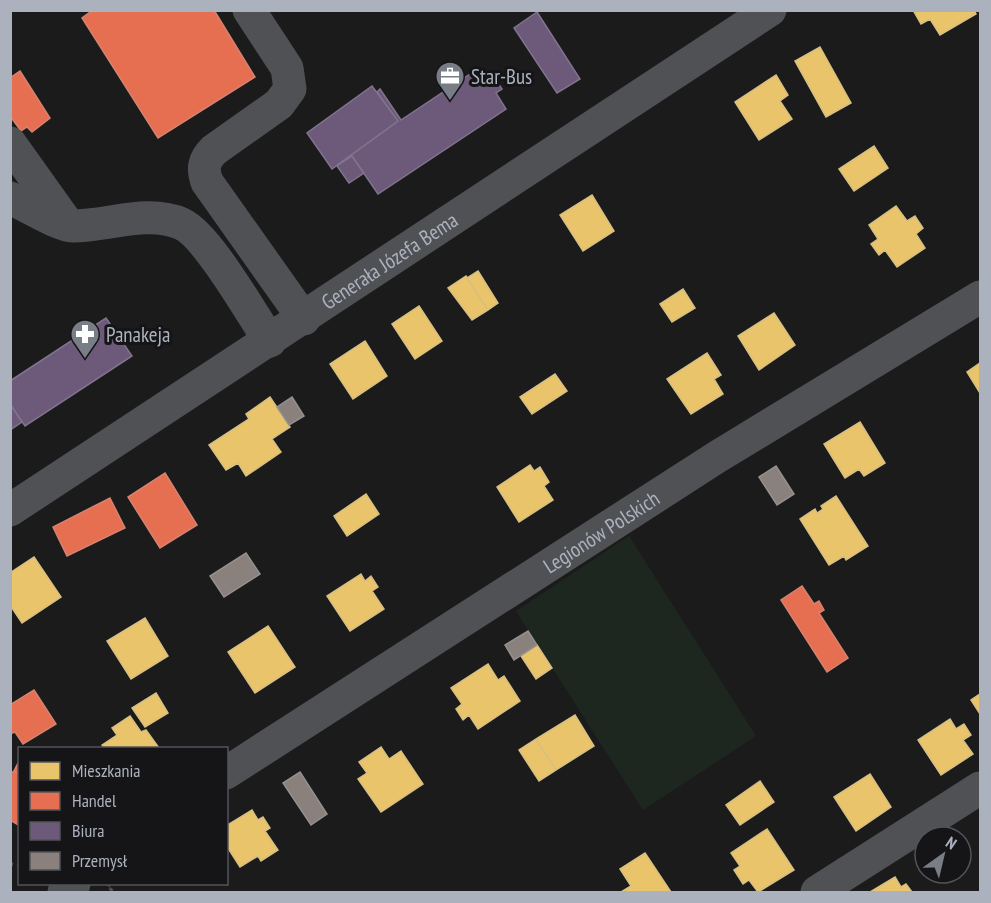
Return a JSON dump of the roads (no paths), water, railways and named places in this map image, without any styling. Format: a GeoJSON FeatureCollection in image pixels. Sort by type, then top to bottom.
{"type":"FeatureCollection","features":[{"type":"Feature","properties":{"kind":"street"},"geometry":{"type":"LineString","coordinates":[[249,10],[287,68],[290,89],[279,104],[214,150],[206,159],[204,171],[207,182],[304,319]]}},
{"type":"Feature","properties":{"kind":"street","name":"Generała Józefa Bema"},"geometry":{"type":"LineString","coordinates":[[10,510],[304,319],[770,10]]}},
{"type":"Feature","properties":{"kind":"street"},"geometry":{"type":"LineString","coordinates":[[10,143],[70,226]]}},
{"type":"Feature","properties":{"kind":"street"},"geometry":{"type":"LineString","coordinates":[[10,198],[70,226],[142,219],[167,220],[183,224],[197,234],[270,341]]}},
{"type":"Feature","properties":{"kind":"street","name":"Legionów Polskich"},"geometry":{"type":"LineString","coordinates":[[228,772],[717,457],[981,297]]}},
{"type":"Feature","properties":{"kind":"street"},"geometry":{"type":"LineString","coordinates":[[818,892],[981,788]]}},
{"type":"Feature","properties":{"kind":"place","name":"Star-Bus"},"geometry":{"type":"Point","coordinates":[450,102]}},
{"type":"Feature","properties":{"kind":"place","name":"Panakeja"},"geometry":{"type":"Point","coordinates":[85,360]}}]}
